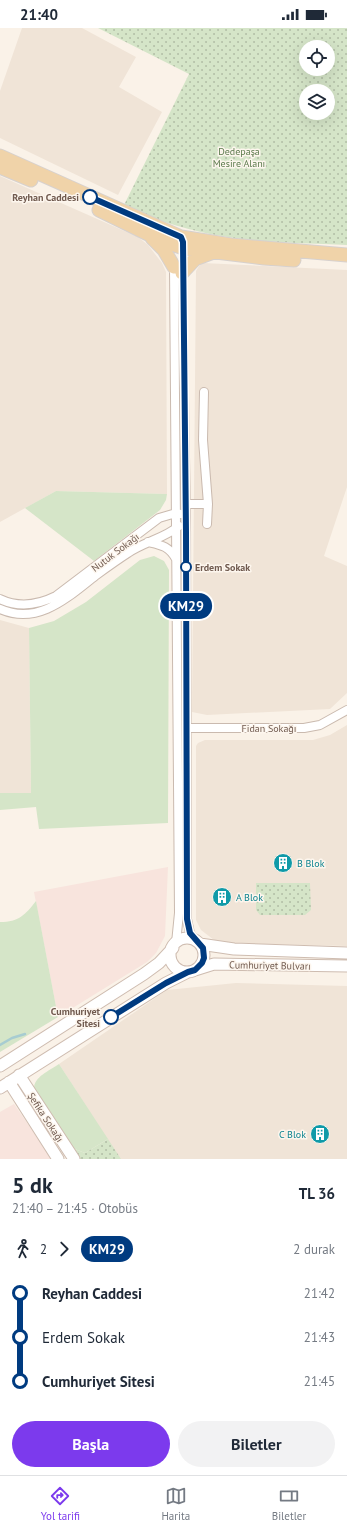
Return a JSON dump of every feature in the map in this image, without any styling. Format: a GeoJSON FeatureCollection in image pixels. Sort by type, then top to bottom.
{"type":"FeatureCollection","features":[{"type":"Feature","properties":{"kind":"main road"},"geometry":{"type":"LineString","coordinates":[[0,156],[179,243],[347,254]]}},
{"type":"Feature","properties":{"kind":"main road"},"geometry":{"type":"LineString","coordinates":[[0,167],[142,231],[179,243],[214,252],[264,258],[347,263]]}},
{"type":"Feature","properties":{"kind":"main road"},"geometry":{"type":"LineString","coordinates":[[142,231],[160,246],[178,270]]}},
{"type":"Feature","properties":{"kind":"main road"},"geometry":{"type":"LineString","coordinates":[[178,270],[179,243]]}},
{"type":"Feature","properties":{"kind":"main road"},"geometry":{"type":"LineString","coordinates":[[178,270],[195,259],[214,252]]}},
{"type":"Feature","properties":{"kind":"street"},"geometry":{"type":"LineString","coordinates":[[178,270],[186,504],[187,919],[190,933],[204,953],[202,963],[191,971],[180,970],[172,963],[171,953],[174,946],[179,913],[176,560],[178,270]]}},
{"type":"Feature","properties":{"kind":"street"},"geometry":{"type":"LineString","coordinates":[[204,392],[202,440],[208,504],[208,524]]}},
{"type":"Feature","properties":{"kind":"street"},"geometry":{"type":"LineString","coordinates":[[186,504],[208,504]]}},
{"type":"Feature","properties":{"kind":"street"},"geometry":{"type":"LineString","coordinates":[[176,512],[186,517]]}},
{"type":"Feature","properties":{"kind":"street","name":"Nutuk Sokağı"},"geometry":{"type":"LineString","coordinates":[[0,599],[21,604],[37,604],[46,601],[56,596],[159,518],[176,512]]}},
{"type":"Feature","properties":{"kind":"street","name":"Nutuk Sokağı"},"geometry":{"type":"LineString","coordinates":[[0,610],[10,613],[29,614],[48,609],[74,594],[118,560],[147,542],[176,529],[181,525],[186,517]]}},
{"type":"Feature","properties":{"kind":"street","name":"Nutuk Sokağı"},"geometry":{"type":"LineString","coordinates":[[147,542],[164,546],[169,549],[176,560]]}},
{"type":"Feature","properties":{"kind":"street","name":"Fidan Sokağı"},"geometry":{"type":"LineString","coordinates":[[186,728],[304,728],[320,725],[347,710]]}},
{"type":"Feature","properties":{"kind":"street"},"geometry":{"type":"LineString","coordinates":[[1,1065],[144,974],[159,963],[174,946],[185,939],[198,943]]}},
{"type":"Feature","properties":{"kind":"street","name":"Cumhuriyet Bulvarı"},"geometry":{"type":"LineString","coordinates":[[198,943],[234,949],[347,953]]}},
{"type":"Feature","properties":{"kind":"street"},"geometry":{"type":"LineString","coordinates":[[284,951],[284,964]]}},
{"type":"Feature","properties":{"kind":"street","name":"Cumhuriyet Bulvarı"},"geometry":{"type":"LineString","coordinates":[[10,1081],[166,983],[191,971],[214,964],[347,966]]}},
{"type":"Feature","properties":{"kind":"street","name":"Şefika Sokağı"},"geometry":{"type":"LineString","coordinates":[[1,1065],[58,1159]]}},
{"type":"Feature","properties":{"kind":"street","name":"Şefika Sokağı"},"geometry":{"type":"LineString","coordinates":[[10,1081],[74,1159]]}},
{"type":"Feature","properties":{"kind":"shaded area"},"geometry":{"type":"Polygon","coordinates":[[[22,28],[82,28],[136,57],[119,87],[162,112],[118,195],[0,138],[0,91],[22,28]]]}},
{"type":"Feature","properties":{"kind":"shaded area"},"geometry":{"type":"Polygon","coordinates":[[[0,176],[138,237],[148,245],[162,263],[166,272],[167,494],[56,491],[0,522],[0,176]]]}},
{"type":"Feature","properties":{"kind":"shaded area"},"geometry":{"type":"Polygon","coordinates":[[[203,263],[347,270],[347,487],[324,556],[347,566],[347,693],[330,709],[207,715],[192,712],[196,271],[203,263]]]}},
{"type":"Feature","properties":{"kind":"shaded area"},"geometry":{"type":"Polygon","coordinates":[[[0,620],[29,628],[31,793],[0,793],[0,620]]]}},
{"type":"Feature","properties":{"kind":"shaded area"},"geometry":{"type":"Polygon","coordinates":[[[347,725],[347,946],[218,943],[201,930],[196,920],[196,746],[198,743],[205,740],[313,740],[330,735],[347,725]]]}},
{"type":"Feature","properties":{"kind":"shaded area"},"geometry":{"type":"Polygon","coordinates":[[[168,867],[165,936],[156,953],[147,962],[58,1017],[34,892],[168,867]]]}},
{"type":"Feature","properties":{"kind":"shaded area"},"geometry":{"type":"Polygon","coordinates":[[[236,983],[347,986],[347,1159],[120,1159],[59,1064],[167,990],[236,983]]]}},
{"type":"Feature","properties":{"kind":"shaded area"},"geometry":{"type":"Polygon","coordinates":[[[14,1104],[52,1159],[0,1159],[0,1112],[14,1104]]]}},
{"type":"Feature","properties":{"kind":"green space","name":"Dedepaşa Mesire Alanı"},"geometry":{"type":"Polygon","coordinates":[[[98,28],[347,28],[347,245],[278,242],[227,237],[177,226],[123,207],[189,74],[98,28]]]}},
{"type":"Feature","properties":{"kind":"green space"},"geometry":{"type":"Polygon","coordinates":[[[56,491],[167,494],[166,500],[160,510],[94,561],[25,508],[56,491]]]}},
{"type":"Feature","properties":{"kind":"green space"},"geometry":{"type":"Polygon","coordinates":[[[154,556],[164,561],[169,570],[168,823],[39,829],[36,807],[0,810],[0,793],[31,793],[29,628],[54,621],[86,602],[140,560],[154,556]]]}},
{"type":"Feature","properties":{"kind":"green space"},"geometry":{"type":"Polygon","coordinates":[[[256,883],[310,883],[311,910],[305,915],[260,915],[256,910],[256,883]]]}},
{"type":"Feature","properties":{"kind":"green space"},"geometry":{"type":"Polygon","coordinates":[[[36,901],[58,1017],[0,1052],[0,922],[12,921],[21,917],[36,901]]]}},
{"type":"Feature","properties":{"kind":"green space"},"geometry":{"type":"Polygon","coordinates":[[[59,1064],[108,1139],[85,1153],[72,1148],[34,1090],[36,1081],[46,1072],[59,1064]]]}},
{"type":"Feature","properties":{"kind":"green space"},"geometry":{"type":"Polygon","coordinates":[[[108,1139],[121,1159],[79,1159],[72,1148],[85,1153],[108,1139]]]}},
{"type":"Feature","properties":{"kind":"waterway"},"geometry":{"type":"LineString","coordinates":[[0,1045],[12,1038],[25,1034]]}},
{"type":"Feature","properties":{"kind":"bus line","name":"KM29"},"geometry":{"type":"LineString","coordinates":[[90,197],[181,237],[183,242],[182,272],[186,532],[187,919],[190,933],[195,941],[203,948],[204,953],[202,963],[195,970],[166,983],[111,1017]]}},
{"type":"Feature","properties":{"kind":"place","name":"Reyhan Caddesi"},"geometry":{"type":"Point","coordinates":[90,197]}},
{"type":"Feature","properties":{"kind":"place","name":"Erdem Sokak"},"geometry":{"type":"Point","coordinates":[186,567]}},
{"type":"Feature","properties":{"kind":"place","name":"B Blok"},"geometry":{"type":"Point","coordinates":[283,863]}},
{"type":"Feature","properties":{"kind":"place","name":"A Blok"},"geometry":{"type":"Point","coordinates":[222,897]}},
{"type":"Feature","properties":{"kind":"place","name":"Cumhuriyet Sitesi"},"geometry":{"type":"Point","coordinates":[111,1017]}},
{"type":"Feature","properties":{"kind":"place","name":"C Blok"},"geometry":{"type":"Point","coordinates":[320,1134]}}]}
